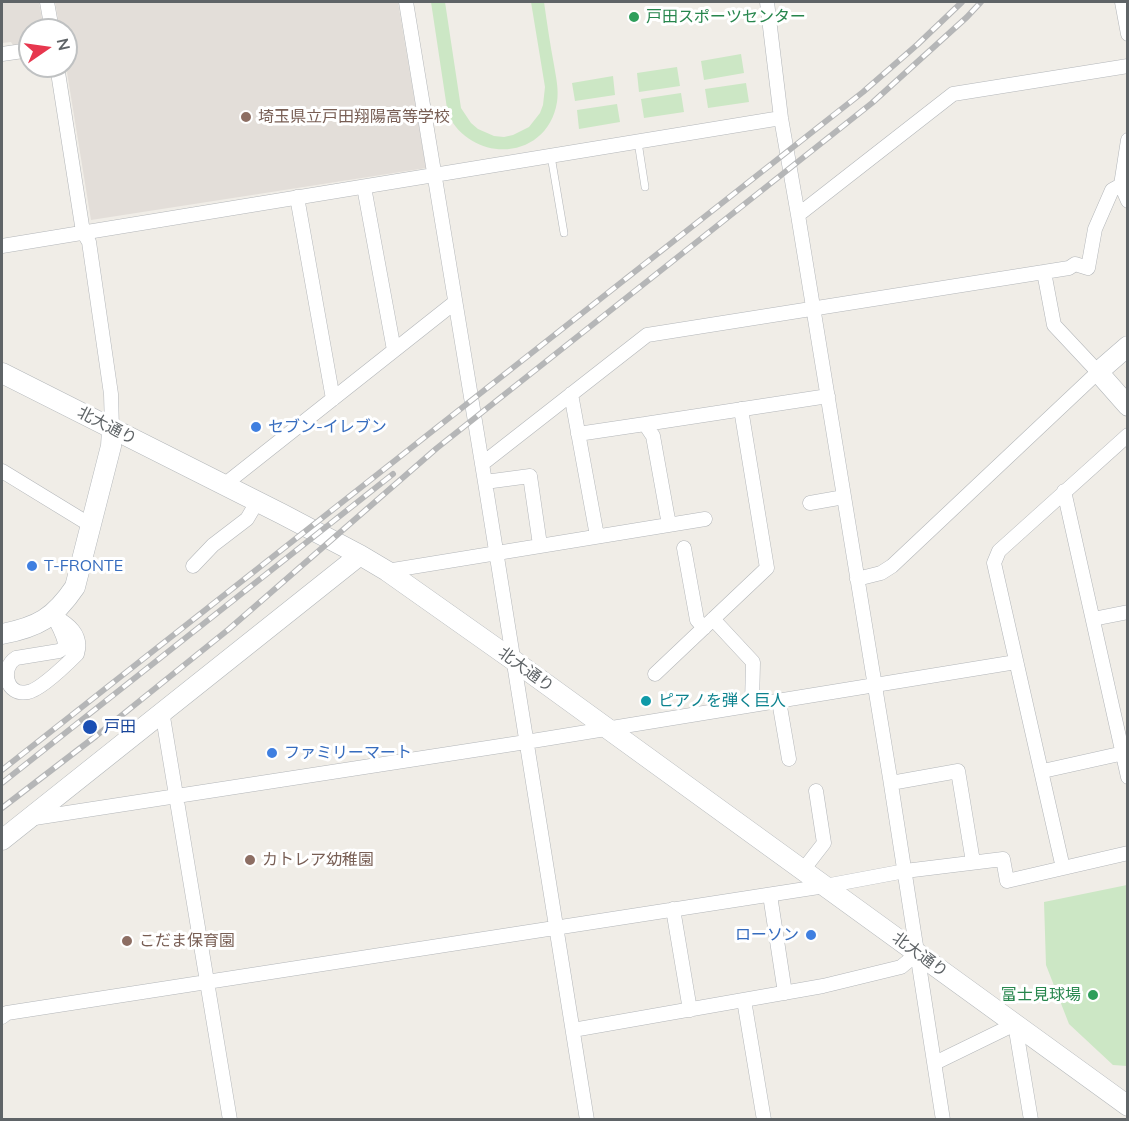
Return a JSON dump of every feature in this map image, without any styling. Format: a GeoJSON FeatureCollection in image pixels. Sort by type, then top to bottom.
{"type":"FeatureCollection","features":[{"type":"Feature","properties":{"kind":"street"},"geometry":{"type":"LineString","coordinates":[[47,2],[50,18]]}},
{"type":"Feature","properties":{"kind":"street"},"geometry":{"type":"LineString","coordinates":[[406,2],[573,1030],[583,1119]]}},
{"type":"Feature","properties":{"kind":"street"},"geometry":{"type":"LineString","coordinates":[[767,2],[781,118],[944,1119]]}},
{"type":"Feature","properties":{"kind":"street"},"geometry":{"type":"LineString","coordinates":[[1122,2],[1128,34]]}},
{"type":"Feature","properties":{"kind":"street"},"geometry":{"type":"LineString","coordinates":[[2,54],[18,52]]}},
{"type":"Feature","properties":{"kind":"street"},"geometry":{"type":"LineString","coordinates":[[798,214],[953,94],[1128,66]]}},
{"type":"Feature","properties":{"kind":"street"},"geometry":{"type":"LineString","coordinates":[[2,634],[26,629],[53,615],[75,588],[111,446],[111,394],[88,242],[84,232],[59,78]]}},
{"type":"Feature","properties":{"kind":"street"},"geometry":{"type":"LineString","coordinates":[[2,246],[781,118]]}},
{"type":"Feature","properties":{"kind":"street"},"geometry":{"type":"LineString","coordinates":[[1128,140],[1121,185],[1128,201]]}},
{"type":"Feature","properties":{"kind":"street"},"geometry":{"type":"LineString","coordinates":[[482,464],[647,335],[1069,268],[1075,264],[1088,268],[1095,229],[1112,190],[1121,185]]}},
{"type":"Feature","properties":{"kind":"street"},"geometry":{"type":"LineString","coordinates":[[364,187],[394,350]]}},
{"type":"Feature","properties":{"kind":"street"},"geometry":{"type":"LineString","coordinates":[[297,198],[333,399]]}},
{"type":"Feature","properties":{"kind":"street"},"geometry":{"type":"LineString","coordinates":[[1044,272],[1054,325],[1128,406]]}},
{"type":"Feature","properties":{"kind":"street"},"geometry":{"type":"LineString","coordinates":[[224,485],[454,303]]}},
{"type":"Feature","properties":{"kind":"street"},"geometry":{"type":"LineString","coordinates":[[857,579],[881,573],[892,566],[1128,346]]}},
{"type":"Feature","properties":{"kind":"street","name":"北大通り"},"geometry":{"type":"LineString","coordinates":[[2,373],[224,485],[387,571],[1128,1106]]}},
{"type":"Feature","properties":{"kind":"street"},"geometry":{"type":"LineString","coordinates":[[571,394],[597,536]]}},
{"type":"Feature","properties":{"kind":"street"},"geometry":{"type":"LineString","coordinates":[[578,434],[828,396]]}},
{"type":"Feature","properties":{"kind":"street"},"geometry":{"type":"LineString","coordinates":[[655,674],[767,568],[741,410]]}},
{"type":"Feature","properties":{"kind":"street"},"geometry":{"type":"LineString","coordinates":[[645,424],[653,436],[669,525]]}},
{"type":"Feature","properties":{"kind":"street"},"geometry":{"type":"LineString","coordinates":[[1063,868],[994,563],[999,551],[1128,435]]}},
{"type":"Feature","properties":{"kind":"street"},"geometry":{"type":"LineString","coordinates":[[2,471],[92,526]]}},
{"type":"Feature","properties":{"kind":"street"},"geometry":{"type":"LineString","coordinates":[[485,482],[530,476],[540,545]]}},
{"type":"Feature","properties":{"kind":"street"},"geometry":{"type":"LineString","coordinates":[[1064,491],[1125,753],[1128,777]]}},
{"type":"Feature","properties":{"kind":"street"},"geometry":{"type":"LineString","coordinates":[[810,503],[844,497]]}},
{"type":"Feature","properties":{"kind":"street"},"geometry":{"type":"LineString","coordinates":[[194,566],[213,545],[247,519],[257,502]]}},
{"type":"Feature","properties":{"kind":"street"},"geometry":{"type":"LineString","coordinates":[[387,571],[705,519]]}},
{"type":"Feature","properties":{"kind":"street"},"geometry":{"type":"LineString","coordinates":[[684,548],[697,620],[708,624],[753,662],[752,705]]}},
{"type":"Feature","properties":{"kind":"street"},"geometry":{"type":"LineString","coordinates":[[2,840],[360,555]]}},
{"type":"Feature","properties":{"kind":"street"},"geometry":{"type":"LineString","coordinates":[[1093,619],[1128,612]]}},
{"type":"Feature","properties":{"kind":"street"},"geometry":{"type":"LineString","coordinates":[[53,615],[68,623],[78,637],[77,654],[35,689],[24,693],[12,689],[6,678],[6,672],[12,661],[16,658],[59,651],[65,647],[66,641],[53,615]]}},
{"type":"Feature","properties":{"kind":"street"},"geometry":{"type":"LineString","coordinates":[[26,820],[1016,662]]}},
{"type":"Feature","properties":{"kind":"street"},"geometry":{"type":"LineString","coordinates":[[779,701],[789,759]]}},
{"type":"Feature","properties":{"kind":"street"},"geometry":{"type":"LineString","coordinates":[[162,711],[230,1119]]}},
{"type":"Feature","properties":{"kind":"street"},"geometry":{"type":"LineString","coordinates":[[1042,771],[1125,753]]}},
{"type":"Feature","properties":{"kind":"street"},"geometry":{"type":"LineString","coordinates":[[891,783],[958,771],[973,862]]}},
{"type":"Feature","properties":{"kind":"street"},"geometry":{"type":"LineString","coordinates":[[803,870],[824,843],[816,791]]}},
{"type":"Feature","properties":{"kind":"street"},"geometry":{"type":"LineString","coordinates":[[2,1017],[7,1013],[973,862],[1003,859],[1007,881],[1128,854]]}},
{"type":"Feature","properties":{"kind":"street"},"geometry":{"type":"LineString","coordinates":[[770,894],[785,993]]}},
{"type":"Feature","properties":{"kind":"street"},"geometry":{"type":"LineString","coordinates":[[672,909],[690,1010]]}},
{"type":"Feature","properties":{"kind":"street"},"geometry":{"type":"LineString","coordinates":[[573,1030],[823,986],[901,967],[918,953]]}},
{"type":"Feature","properties":{"kind":"street"},"geometry":{"type":"LineString","coordinates":[[744,1000],[764,1119]]}},
{"type":"Feature","properties":{"kind":"street"},"geometry":{"type":"LineString","coordinates":[[935,1064],[1015,1024],[1031,1119]]}},
{"type":"Feature","properties":{"kind":"lane"},"geometry":{"type":"LineString","coordinates":[[638,141],[645,187]]}},
{"type":"Feature","properties":{"kind":"lane"},"geometry":{"type":"LineString","coordinates":[[551,155],[564,233]]}},
{"type":"Feature","properties":{"kind":"shaded area"},"geometry":{"type":"Polygon","coordinates":[[[2,2],[39,2],[42,18],[18,18],[18,44],[2,43],[2,2]]]}},
{"type":"Feature","properties":{"kind":"shaded area","name":"埼玉県立戸田翔陽高等学校"},"geometry":{"type":"Polygon","coordinates":[[[55,2],[398,2],[426,168],[91,220],[68,78],[78,78],[78,18],[58,18],[55,2]]]}},
{"type":"Feature","properties":{"kind":"green space"},"geometry":{"type":"Polygon","coordinates":[[[431,2],[445,2],[461,108],[478,129],[494,136],[504,137],[529,127],[543,105],[545,87],[531,2],[544,2],[558,97],[551,121],[540,135],[526,145],[509,149],[492,148],[475,142],[460,131],[448,115],[431,2]]]}},
{"type":"Feature","properties":{"kind":"green space"},"geometry":{"type":"Polygon","coordinates":[[[741,54],[744,73],[704,80],[701,61],[741,54]]]}},
{"type":"Feature","properties":{"kind":"green space"},"geometry":{"type":"Polygon","coordinates":[[[677,67],[680,86],[639,92],[637,73],[677,67]]]}},
{"type":"Feature","properties":{"kind":"green space"},"geometry":{"type":"Polygon","coordinates":[[[613,76],[615,95],[575,101],[572,83],[613,76]]]}},
{"type":"Feature","properties":{"kind":"green space"},"geometry":{"type":"Polygon","coordinates":[[[746,83],[749,102],[708,108],[705,89],[746,83]]]}},
{"type":"Feature","properties":{"kind":"green space"},"geometry":{"type":"Polygon","coordinates":[[[681,93],[684,112],[644,118],[641,99],[681,93]]]}},
{"type":"Feature","properties":{"kind":"green space"},"geometry":{"type":"Polygon","coordinates":[[[617,104],[620,122],[579,129],[577,110],[617,104]]]}},
{"type":"Feature","properties":{"kind":"green space","name":"富士見球場"},"geometry":{"type":"Polygon","coordinates":[[[1128,885],[1127,1066],[1113,1065],[1069,1024],[1046,965],[1044,902],[1128,885]]]}},
{"type":"Feature","properties":{"kind":"railway"},"geometry":{"type":"LineString","coordinates":[[2,770],[863,92],[962,2]]}},
{"type":"Feature","properties":{"kind":"railway"},"geometry":{"type":"LineString","coordinates":[[2,808],[229,629],[437,448],[872,103],[981,2]]}},
{"type":"Feature","properties":{"kind":"railway"},"geometry":{"type":"LineString","coordinates":[[2,783],[393,474]]}},
{"type":"Feature","properties":{"kind":"place","name":"戸田スポーツセンター"},"geometry":{"type":"Point","coordinates":[634,17]}},
{"type":"Feature","properties":{"kind":"place","name":"埼玉県立戸田翔陽高等学校"},"geometry":{"type":"Point","coordinates":[246,117]}},
{"type":"Feature","properties":{"kind":"place","name":"セブン-イレブン"},"geometry":{"type":"Point","coordinates":[256,427]}},
{"type":"Feature","properties":{"kind":"place","name":"T-FRONTE"},"geometry":{"type":"Point","coordinates":[32,566]}},
{"type":"Feature","properties":{"kind":"place","name":"ピアノを弾く巨人"},"geometry":{"type":"Point","coordinates":[646,701]}},
{"type":"Feature","properties":{"kind":"place","name":"戸田"},"geometry":{"type":"Point","coordinates":[90,727]}},
{"type":"Feature","properties":{"kind":"place","name":"ファミリーマート"},"geometry":{"type":"Point","coordinates":[272,753]}},
{"type":"Feature","properties":{"kind":"place","name":"カトレア幼稚園"},"geometry":{"type":"Point","coordinates":[250,860]}},
{"type":"Feature","properties":{"kind":"place","name":"ローソン"},"geometry":{"type":"Point","coordinates":[811,935]}},
{"type":"Feature","properties":{"kind":"place","name":"こだま保育園"},"geometry":{"type":"Point","coordinates":[127,941]}},
{"type":"Feature","properties":{"kind":"place","name":"富士見球場"},"geometry":{"type":"Point","coordinates":[1093,995]}}]}
